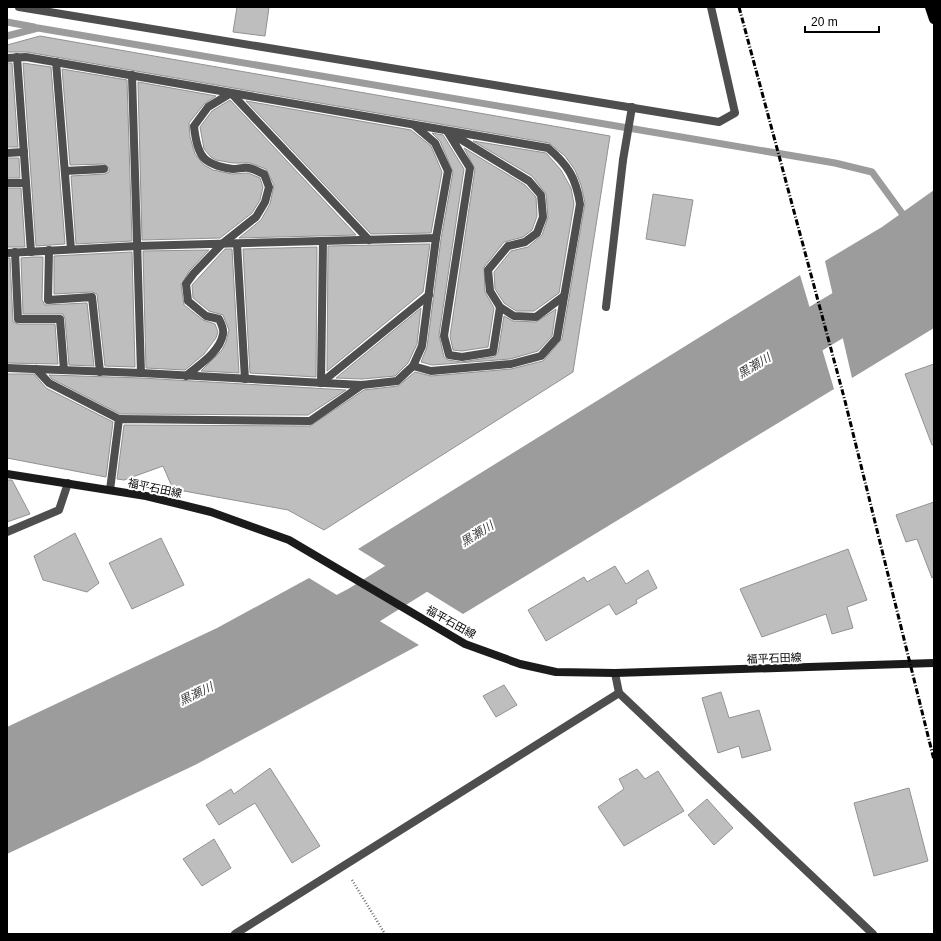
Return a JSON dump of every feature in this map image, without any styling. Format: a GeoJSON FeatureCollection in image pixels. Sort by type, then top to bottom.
{"type":"FeatureCollection","features":[{"type":"Feature","properties":{"kind":"main road"},"geometry":{"type":"LineString","coordinates":[[930,7],[934,19]]}},
{"type":"Feature","properties":{"kind":"main road","name":"福平石田線"},"geometry":{"type":"LineString","coordinates":[[7,474],[146,496],[211,512],[289,540],[465,644],[520,664],[556,672],[616,673],[934,664]]}},
{"type":"Feature","properties":{"kind":"street"},"geometry":{"type":"LineString","coordinates":[[19,7],[719,122],[736,113],[711,7]]}},
{"type":"Feature","properties":{"kind":"street"},"geometry":{"type":"LineString","coordinates":[[18,57],[31,252]]}},
{"type":"Feature","properties":{"kind":"street"},"geometry":{"type":"LineString","coordinates":[[7,58],[18,57],[56,62],[548,148],[564,162],[577,188],[580,204],[557,338],[541,356],[511,364],[431,372],[413,366]]}},
{"type":"Feature","properties":{"kind":"street"},"geometry":{"type":"LineString","coordinates":[[56,62],[71,249]]}},
{"type":"Feature","properties":{"kind":"street"},"geometry":{"type":"LineString","coordinates":[[132,75],[141,373]]}},
{"type":"Feature","properties":{"kind":"street"},"geometry":{"type":"LineString","coordinates":[[231,93],[369,240]]}},
{"type":"Feature","properties":{"kind":"street"},"geometry":{"type":"LineString","coordinates":[[186,376],[215,350],[220,344],[224,333],[219,319],[206,316],[188,301],[186,284],[194,273],[222,244],[256,217],[265,202],[269,187],[264,174],[248,168],[235,169],[218,166],[203,159],[196,145],[194,126],[208,107],[231,93]]}},
{"type":"Feature","properties":{"kind":"street"},"geometry":{"type":"LineString","coordinates":[[606,307],[622,160],[632,107]]}},
{"type":"Feature","properties":{"kind":"street"},"geometry":{"type":"LineString","coordinates":[[7,368],[141,373],[362,386],[397,380],[413,366],[422,346],[436,238],[448,171],[435,142],[414,125]]}},
{"type":"Feature","properties":{"kind":"street"},"geometry":{"type":"LineString","coordinates":[[448,131],[470,168],[444,336],[449,355],[462,358],[493,352],[500,307]]}},
{"type":"Feature","properties":{"kind":"street"},"geometry":{"type":"LineString","coordinates":[[448,131],[529,181],[541,195],[542,217],[537,233],[525,242],[508,246],[488,270],[490,291],[500,307],[514,316],[536,317],[564,296]]}},
{"type":"Feature","properties":{"kind":"street"},"geometry":{"type":"LineString","coordinates":[[7,153],[24,152]]}},
{"type":"Feature","properties":{"kind":"street"},"geometry":{"type":"LineString","coordinates":[[65,171],[104,169]]}},
{"type":"Feature","properties":{"kind":"street"},"geometry":{"type":"LineString","coordinates":[[7,183],[26,183]]}},
{"type":"Feature","properties":{"kind":"street"},"geometry":{"type":"LineString","coordinates":[[64,370],[60,319],[18,319],[11,252],[137,246],[436,238]]}},
{"type":"Feature","properties":{"kind":"street"},"geometry":{"type":"LineString","coordinates":[[321,383],[323,241]]}},
{"type":"Feature","properties":{"kind":"street"},"geometry":{"type":"LineString","coordinates":[[237,244],[245,379]]}},
{"type":"Feature","properties":{"kind":"street"},"geometry":{"type":"LineString","coordinates":[[49,250],[48,300],[92,297],[100,372]]}},
{"type":"Feature","properties":{"kind":"street"},"geometry":{"type":"LineString","coordinates":[[321,383],[428,294]]}},
{"type":"Feature","properties":{"kind":"street"},"geometry":{"type":"LineString","coordinates":[[36,369],[49,383],[119,419],[310,421],[362,386]]}},
{"type":"Feature","properties":{"kind":"street"},"geometry":{"type":"LineString","coordinates":[[110,490],[119,419]]}},
{"type":"Feature","properties":{"kind":"street"},"geometry":{"type":"LineString","coordinates":[[7,532],[59,510],[68,484]]}},
{"type":"Feature","properties":{"kind":"street"},"geometry":{"type":"LineString","coordinates":[[616,673],[619,693],[873,934]]}},
{"type":"Feature","properties":{"kind":"street"},"geometry":{"type":"LineString","coordinates":[[235,934],[619,693]]}},
{"type":"Feature","properties":{"kind":"path"},"geometry":{"type":"LineString","coordinates":[[344,866],[385,934]]}},
{"type":"Feature","properties":{"kind":"water"},"geometry":{"type":"Polygon","coordinates":[[[934,190],[934,328],[852,378],[825,261],[882,227],[934,190]]]}},
{"type":"Feature","properties":{"kind":"water"},"geometry":{"type":"Polygon","coordinates":[[[800,275],[834,389],[463,614],[358,549],[800,275]]]}},
{"type":"Feature","properties":{"kind":"water"},"geometry":{"type":"Polygon","coordinates":[[[309,578],[419,645],[195,765],[7,854],[7,727],[217,628],[309,578]]]}},
{"type":"Feature","properties":{"kind":"building"},"geometry":{"type":"Polygon","coordinates":[[[237,7],[269,7],[265,36],[233,32],[237,7]]]}},
{"type":"Feature","properties":{"kind":"building"},"geometry":{"type":"Polygon","coordinates":[[[40,36],[610,136],[573,372],[324,530],[288,510],[173,489],[163,466],[124,480],[117,479],[124,425],[310,426],[364,390],[398,386],[415,372],[431,376],[511,369],[543,361],[562,339],[585,203],[581,185],[575,170],[565,156],[549,143],[27,52],[7,52],[7,45],[40,36]]]}},
{"type":"Feature","properties":{"kind":"building"},"geometry":{"type":"Polygon","coordinates":[[[7,63],[12,63],[18,147],[7,147],[7,63]]]}},
{"type":"Feature","properties":{"kind":"building"},"geometry":{"type":"Polygon","coordinates":[[[23,63],[51,67],[65,244],[36,246],[23,63]]]}},
{"type":"Feature","properties":{"kind":"building"},"geometry":{"type":"Polygon","coordinates":[[[62,69],[127,80],[132,241],[76,244],[71,176],[105,174],[109,172],[109,168],[104,164],[70,165],[62,69]]]}},
{"type":"Feature","properties":{"kind":"building"},"geometry":{"type":"Polygon","coordinates":[[[138,82],[216,96],[204,104],[189,123],[190,137],[195,154],[204,165],[213,170],[232,174],[248,173],[260,178],[263,187],[260,200],[252,213],[220,238],[142,240],[138,82]]]}},
{"type":"Feature","properties":{"kind":"building"},"geometry":{"type":"Polygon","coordinates":[[[230,100],[356,235],[239,238],[261,220],[270,204],[274,185],[266,169],[250,163],[233,163],[216,160],[204,149],[200,127],[212,111],[230,100]]]}},
{"type":"Feature","properties":{"kind":"building"},"geometry":{"type":"Polygon","coordinates":[[[246,101],[411,130],[431,146],[442,172],[431,233],[371,234],[246,101]]]}},
{"type":"Feature","properties":{"kind":"building"},"geometry":{"type":"Polygon","coordinates":[[[432,133],[443,135],[464,169],[439,335],[444,357],[448,360],[461,362],[494,357],[498,353],[504,316],[513,321],[536,322],[556,309],[552,336],[538,351],[510,359],[432,365],[421,362],[427,347],[441,239],[453,172],[440,141],[432,133]]]}},
{"type":"Feature","properties":{"kind":"building"},"geometry":{"type":"Polygon","coordinates":[[[473,141],[546,153],[561,170],[571,188],[574,204],[559,293],[534,311],[516,311],[504,303],[495,289],[494,272],[511,251],[528,247],[542,235],[548,217],[546,194],[532,176],[473,141]]]}},
{"type":"Feature","properties":{"kind":"building"},"geometry":{"type":"Polygon","coordinates":[[[464,148],[525,185],[536,197],[537,216],[532,230],[523,237],[504,242],[484,267],[485,292],[494,308],[488,347],[462,351],[453,350],[450,336],[475,169],[464,148]]]}},
{"type":"Feature","properties":{"kind":"building"},"geometry":{"type":"Polygon","coordinates":[[[7,158],[19,158],[20,178],[7,178],[7,158]]]}},
{"type":"Feature","properties":{"kind":"building"},"geometry":{"type":"Polygon","coordinates":[[[7,188],[21,188],[25,247],[7,247],[7,188]]]}},
{"type":"Feature","properties":{"kind":"building"},"geometry":{"type":"Polygon","coordinates":[[[653,194],[693,200],[685,246],[646,239],[653,194]]]}},
{"type":"Feature","properties":{"kind":"building"},"geometry":{"type":"Polygon","coordinates":[[[430,244],[423,292],[327,371],[328,246],[430,244]]]}},
{"type":"Feature","properties":{"kind":"building"},"geometry":{"type":"Polygon","coordinates":[[[317,247],[316,377],[250,373],[243,249],[317,247]]]}},
{"type":"Feature","properties":{"kind":"building"},"geometry":{"type":"Polygon","coordinates":[[[225,249],[232,249],[239,373],[201,371],[222,350],[229,330],[223,315],[209,311],[193,298],[192,285],[225,249]]]}},
{"type":"Feature","properties":{"kind":"building"},"geometry":{"type":"Polygon","coordinates":[[[209,250],[190,270],[181,285],[184,305],[203,320],[215,324],[218,332],[216,338],[204,354],[185,370],[146,368],[143,251],[209,250]]]}},
{"type":"Feature","properties":{"kind":"building"},"geometry":{"type":"Polygon","coordinates":[[[132,252],[135,367],[105,366],[97,294],[92,292],[54,294],[54,256],[132,252]]]}},
{"type":"Feature","properties":{"kind":"building"},"geometry":{"type":"Polygon","coordinates":[[[43,257],[42,300],[45,305],[87,303],[94,366],[69,365],[65,319],[63,314],[23,314],[21,258],[43,257]]]}},
{"type":"Feature","properties":{"kind":"building"},"geometry":{"type":"Polygon","coordinates":[[[7,258],[10,258],[13,322],[18,324],[55,324],[58,364],[7,363],[7,258]]]}},
{"type":"Feature","properties":{"kind":"building"},"geometry":{"type":"Polygon","coordinates":[[[421,308],[417,344],[408,363],[395,376],[362,379],[336,378],[421,308]]]}},
{"type":"Feature","properties":{"kind":"building"},"geometry":{"type":"Polygon","coordinates":[[[934,364],[934,445],[932,445],[905,374],[934,364]]]}},
{"type":"Feature","properties":{"kind":"building"},"geometry":{"type":"Polygon","coordinates":[[[7,374],[34,374],[46,388],[113,422],[106,477],[7,458],[7,374]]]}},
{"type":"Feature","properties":{"kind":"building"},"geometry":{"type":"Polygon","coordinates":[[[49,375],[141,378],[346,390],[308,415],[120,414],[52,379],[49,375]]]}},
{"type":"Feature","properties":{"kind":"building"},"geometry":{"type":"Polygon","coordinates":[[[7,480],[12,480],[30,514],[7,522],[7,480]]]}},
{"type":"Feature","properties":{"kind":"building"},"geometry":{"type":"Polygon","coordinates":[[[934,502],[934,577],[932,578],[917,539],[906,542],[896,515],[934,502]]]}},
{"type":"Feature","properties":{"kind":"building"},"geometry":{"type":"Polygon","coordinates":[[[75,533],[99,583],[87,592],[43,580],[34,556],[75,533]]]}},
{"type":"Feature","properties":{"kind":"building"},"geometry":{"type":"Polygon","coordinates":[[[161,538],[184,585],[132,609],[109,563],[161,538]]]}},
{"type":"Feature","properties":{"kind":"building"},"geometry":{"type":"Polygon","coordinates":[[[848,549],[867,600],[847,607],[853,628],[832,634],[826,614],[762,637],[740,589],[848,549]]]}},
{"type":"Feature","properties":{"kind":"building"},"geometry":{"type":"Polygon","coordinates":[[[615,566],[626,584],[648,570],[657,588],[636,600],[637,603],[616,615],[609,604],[546,641],[528,610],[584,577],[587,582],[615,566]]]}},
{"type":"Feature","properties":{"kind":"building"},"geometry":{"type":"Polygon","coordinates":[[[504,685],[517,705],[496,717],[483,696],[504,685]]]}},
{"type":"Feature","properties":{"kind":"building"},"geometry":{"type":"Polygon","coordinates":[[[721,692],[729,718],[759,710],[771,750],[742,758],[739,746],[718,753],[702,698],[721,692]]]}},
{"type":"Feature","properties":{"kind":"building"},"geometry":{"type":"Polygon","coordinates":[[[270,768],[320,846],[292,863],[255,803],[219,825],[206,805],[231,789],[234,794],[270,768]]]}},
{"type":"Feature","properties":{"kind":"building"},"geometry":{"type":"Polygon","coordinates":[[[637,769],[645,779],[658,771],[684,811],[624,846],[598,807],[624,789],[619,779],[637,769]]]}},
{"type":"Feature","properties":{"kind":"building"},"geometry":{"type":"Polygon","coordinates":[[[909,788],[928,861],[874,876],[854,803],[909,788]]]}},
{"type":"Feature","properties":{"kind":"building"},"geometry":{"type":"Polygon","coordinates":[[[707,799],[733,828],[714,845],[688,815],[707,799]]]}},
{"type":"Feature","properties":{"kind":"building"},"geometry":{"type":"Polygon","coordinates":[[[214,839],[231,868],[202,886],[183,859],[214,839]]]}},
{"type":"Feature","properties":{"kind":"waterway"},"geometry":{"type":"LineString","coordinates":[[7,22],[34,27]]}},
{"type":"Feature","properties":{"kind":"waterway"},"geometry":{"type":"LineString","coordinates":[[7,36],[38,28],[835,163],[872,172],[907,220]]}},
{"type":"Feature","properties":{"kind":"waterway","name":"黒瀬川"},"geometry":{"type":"LineString","coordinates":[[765,359],[934,258]]}},
{"type":"Feature","properties":{"kind":"waterway","name":"黒瀬川"},"geometry":{"type":"LineString","coordinates":[[306,636],[361,607],[457,547]]}},
{"type":"Feature","properties":{"kind":"railway"},"geometry":{"type":"LineString","coordinates":[[739,7],[845,401],[934,760]]}}]}
